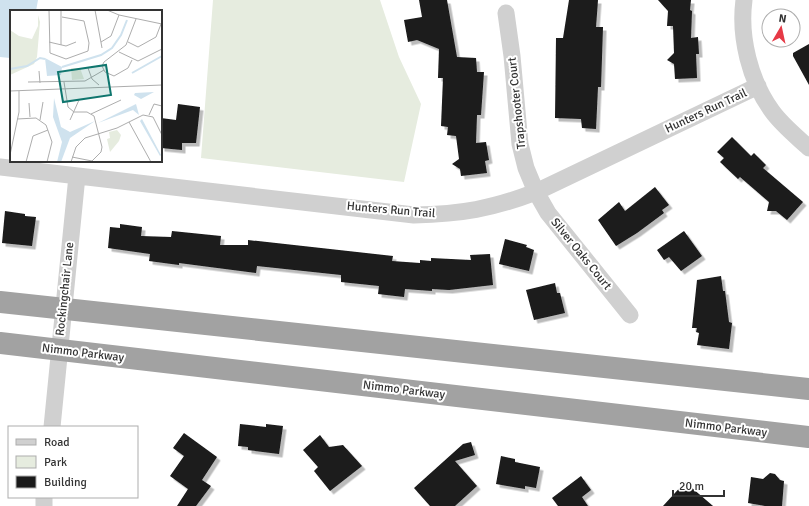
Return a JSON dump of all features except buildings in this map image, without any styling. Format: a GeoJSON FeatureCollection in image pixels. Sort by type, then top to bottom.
{"type":"FeatureCollection","features":[{"type":"Feature","properties":{"kind":"highway"},"geometry":{"type":"LineString","coordinates":[[0,302],[809,389]]}},
{"type":"Feature","properties":{"kind":"highway","name":"Nimmo Parkway"},"geometry":{"type":"LineString","coordinates":[[0,343],[809,437]]}},
{"type":"Feature","properties":{"kind":"street"},"geometry":{"type":"LineString","coordinates":[[744,0],[743,10],[746,42],[750,65],[758,86],[772,111],[784,125],[809,148]]}},
{"type":"Feature","properties":{"kind":"street","name":"Trapshooter Court"},"geometry":{"type":"LineString","coordinates":[[506,13],[512,56],[520,144],[526,168],[536,192]]}},
{"type":"Feature","properties":{"kind":"street","name":"Hunters Run Trail"},"geometry":{"type":"LineString","coordinates":[[0,167],[414,215],[447,214],[473,211],[505,203],[536,192],[758,86]]}},
{"type":"Feature","properties":{"kind":"street","name":"Rockingchair Lane"},"geometry":{"type":"LineString","coordinates":[[52,426],[77,176]]}},
{"type":"Feature","properties":{"kind":"street","name":"Silver Oaks Court"},"geometry":{"type":"LineString","coordinates":[[536,192],[548,213],[630,315]]}},
{"type":"Feature","properties":{"kind":"green space"},"geometry":{"type":"Polygon","coordinates":[[[213,0],[380,0],[399,57],[421,104],[404,182],[201,158],[213,0]]]}},
{"type":"Feature","properties":{"kind":"water"},"geometry":{"type":"Polygon","coordinates":[[[0,0],[38,0],[36,10],[10,10],[10,58],[0,57],[0,0]]]}}]}
